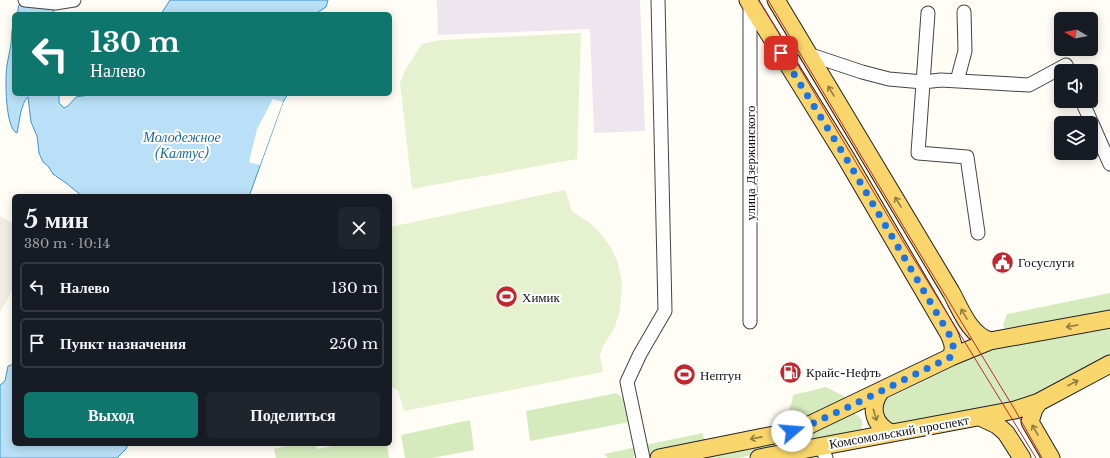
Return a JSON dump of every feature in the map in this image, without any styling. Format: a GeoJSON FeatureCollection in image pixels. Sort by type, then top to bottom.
{"type":"FeatureCollection","features":[{"type":"Feature","properties":{"kind":"main road"},"geometry":{"type":"LineString","coordinates":[[776,0],[974,333],[990,341]]}},
{"type":"Feature","properties":{"kind":"main road"},"geometry":{"type":"LineString","coordinates":[[749,2],[846,158],[949,334],[954,344],[954,351],[951,357]]}},
{"type":"Feature","properties":{"kind":"main road","name":"Комсомольский проспект"},"geometry":{"type":"LineString","coordinates":[[659,458],[779,434],[805,427],[951,357],[990,341],[1110,320]]}},
{"type":"Feature","properties":{"kind":"main road","name":"Комсомольский проспект"},"geometry":{"type":"LineString","coordinates":[[759,458],[823,452],[860,440],[891,433],[1015,410],[1039,402],[1110,364]]}},
{"type":"Feature","properties":{"kind":"main road"},"geometry":{"type":"LineString","coordinates":[[880,392],[874,401],[875,417],[881,427],[891,433]]}},
{"type":"Feature","properties":{"kind":"main road"},"geometry":{"type":"LineString","coordinates":[[1039,402],[1034,409],[1030,422],[1051,458]]}},
{"type":"Feature","properties":{"kind":"main road"},"geometry":{"type":"LineString","coordinates":[[846,408],[855,410],[865,420],[865,429],[860,440]]}},
{"type":"Feature","properties":{"kind":"main road"},"geometry":{"type":"LineString","coordinates":[[980,417],[997,425],[1006,432],[1022,458]]}},
{"type":"Feature","properties":{"kind":"street"},"geometry":{"type":"LineString","coordinates":[[26,0],[55,3],[74,0]]}},
{"type":"Feature","properties":{"kind":"street"},"geometry":{"type":"LineString","coordinates":[[643,458],[627,382],[640,354],[665,311],[658,0]]}},
{"type":"Feature","properties":{"kind":"street","name":"улица Дзержинского"},"geometry":{"type":"LineString","coordinates":[[749,2],[750,322]]}},
{"type":"Feature","properties":{"kind":"street"},"geometry":{"type":"LineString","coordinates":[[957,81],[965,51],[964,12]]}},
{"type":"Feature","properties":{"kind":"street"},"geometry":{"type":"LineString","coordinates":[[928,13],[918,153],[967,157],[978,233]]}},
{"type":"Feature","properties":{"kind":"street"},"geometry":{"type":"LineString","coordinates":[[808,54],[889,79],[923,82],[941,80],[1029,85],[1054,71]]}},
{"type":"Feature","properties":{"kind":"street"},"geometry":{"type":"LineString","coordinates":[[1085,108],[1110,164]]}},
{"type":"Feature","properties":{"kind":"shaded area"},"geometry":{"type":"Polygon","coordinates":[[[437,0],[640,0],[645,131],[594,133],[590,29],[438,35],[437,0]]]}},
{"type":"Feature","properties":{"kind":"shaded area"},"geometry":{"type":"Polygon","coordinates":[[[0,216],[12,223],[12,291],[0,312],[0,216]]]}},
{"type":"Feature","properties":{"kind":"green space"},"geometry":{"type":"Polygon","coordinates":[[[581,33],[577,159],[412,189],[400,83],[405,70],[422,44],[441,40],[581,33]]]}},
{"type":"Feature","properties":{"kind":"green space","name":"Химик"},"geometry":{"type":"Polygon","coordinates":[[[565,190],[572,211],[590,223],[602,235],[611,248],[618,263],[622,283],[620,311],[614,329],[603,346],[600,356],[603,372],[404,411],[398,390],[392,388],[392,227],[565,190]]]}},
{"type":"Feature","properties":{"kind":"green space"},"geometry":{"type":"Polygon","coordinates":[[[1110,293],[1110,312],[1007,334],[1003,325],[1007,314],[1110,293]]]}},
{"type":"Feature","properties":{"kind":"green space"},"geometry":{"type":"Polygon","coordinates":[[[1110,325],[1110,359],[1033,398],[898,426],[885,422],[883,405],[887,399],[989,349],[1110,325]]]}},
{"type":"Feature","properties":{"kind":"green space"},"geometry":{"type":"Polygon","coordinates":[[[826,387],[857,403],[779,434],[792,402],[793,395],[826,387]]]}},
{"type":"Feature","properties":{"kind":"green space"},"geometry":{"type":"Polygon","coordinates":[[[617,393],[626,402],[630,422],[530,441],[526,411],[617,393]]]}},
{"type":"Feature","properties":{"kind":"green space"},"geometry":{"type":"Polygon","coordinates":[[[850,413],[858,416],[862,421],[862,428],[857,435],[738,458],[688,458],[850,413]]]}},
{"type":"Feature","properties":{"kind":"green space"},"geometry":{"type":"Polygon","coordinates":[[[470,420],[474,450],[432,458],[405,458],[401,435],[470,420]]]}},
{"type":"Feature","properties":{"kind":"green space"},"geometry":{"type":"Polygon","coordinates":[[[703,433],[705,445],[653,455],[647,451],[645,445],[703,433]]]}},
{"type":"Feature","properties":{"kind":"green space"},"geometry":{"type":"Polygon","coordinates":[[[287,446],[316,446],[317,449],[333,446],[387,446],[389,458],[276,458],[274,449],[287,446]]]}},
{"type":"Feature","properties":{"kind":"green space"},"geometry":{"type":"Polygon","coordinates":[[[637,447],[637,452],[633,458],[608,458],[604,454],[637,447]]]}},
{"type":"Feature","properties":{"kind":"water"},"geometry":{"type":"Polygon","coordinates":[[[170,0],[328,0],[326,7],[318,12],[162,12],[170,0]]]}},
{"type":"Feature","properties":{"kind":"water"},"geometry":{"type":"Polygon","coordinates":[[[21,3],[50,8],[54,12],[17,12],[21,3]]]}},
{"type":"Feature","properties":{"kind":"water","name":"Молодежное (Калтус)"},"geometry":{"type":"Polygon","coordinates":[[[12,31],[12,96],[59,96],[59,103],[64,108],[68,106],[76,97],[82,96],[287,96],[283,102],[250,194],[80,194],[53,174],[48,166],[43,162],[39,153],[37,136],[31,122],[28,97],[22,108],[17,133],[13,129],[8,113],[6,91],[6,71],[12,31]]]}},
{"type":"Feature","properties":{"kind":"water"},"geometry":{"type":"Polygon","coordinates":[[[12,365],[12,446],[127,446],[126,449],[117,458],[0,458],[0,385],[5,381],[8,366],[12,365]]]}},
{"type":"Feature","properties":{"kind":"pier"},"geometry":{"type":"Polygon","coordinates":[[[273,99],[283,102],[260,165],[249,162],[257,129],[273,99]]]}},
{"type":"Feature","properties":{"kind":"tram line"},"geometry":{"type":"LineString","coordinates":[[759,0],[904,243],[1036,458]]}},
{"type":"Feature","properties":{"kind":"tram line"},"geometry":{"type":"LineString","coordinates":[[768,0],[1015,410],[1042,458]]}},
{"type":"Feature","properties":{"kind":"place","name":"Госуслуги"},"geometry":{"type":"Point","coordinates":[1003,262]}},
{"type":"Feature","properties":{"kind":"place","name":"Химик"},"geometry":{"type":"Point","coordinates":[506,297]}},
{"type":"Feature","properties":{"kind":"place","name":"Крайс-Нефть"},"geometry":{"type":"Point","coordinates":[790,372]}},
{"type":"Feature","properties":{"kind":"place","name":"Нептун"},"geometry":{"type":"Point","coordinates":[685,375]}},
{"type":"Feature","properties":{"kind":"route"},"geometry":{"type":"LineString","coordinates":[[781,53],[846,158],[954,344],[954,351],[951,357],[831,415],[805,427],[792,431]]}}]}
